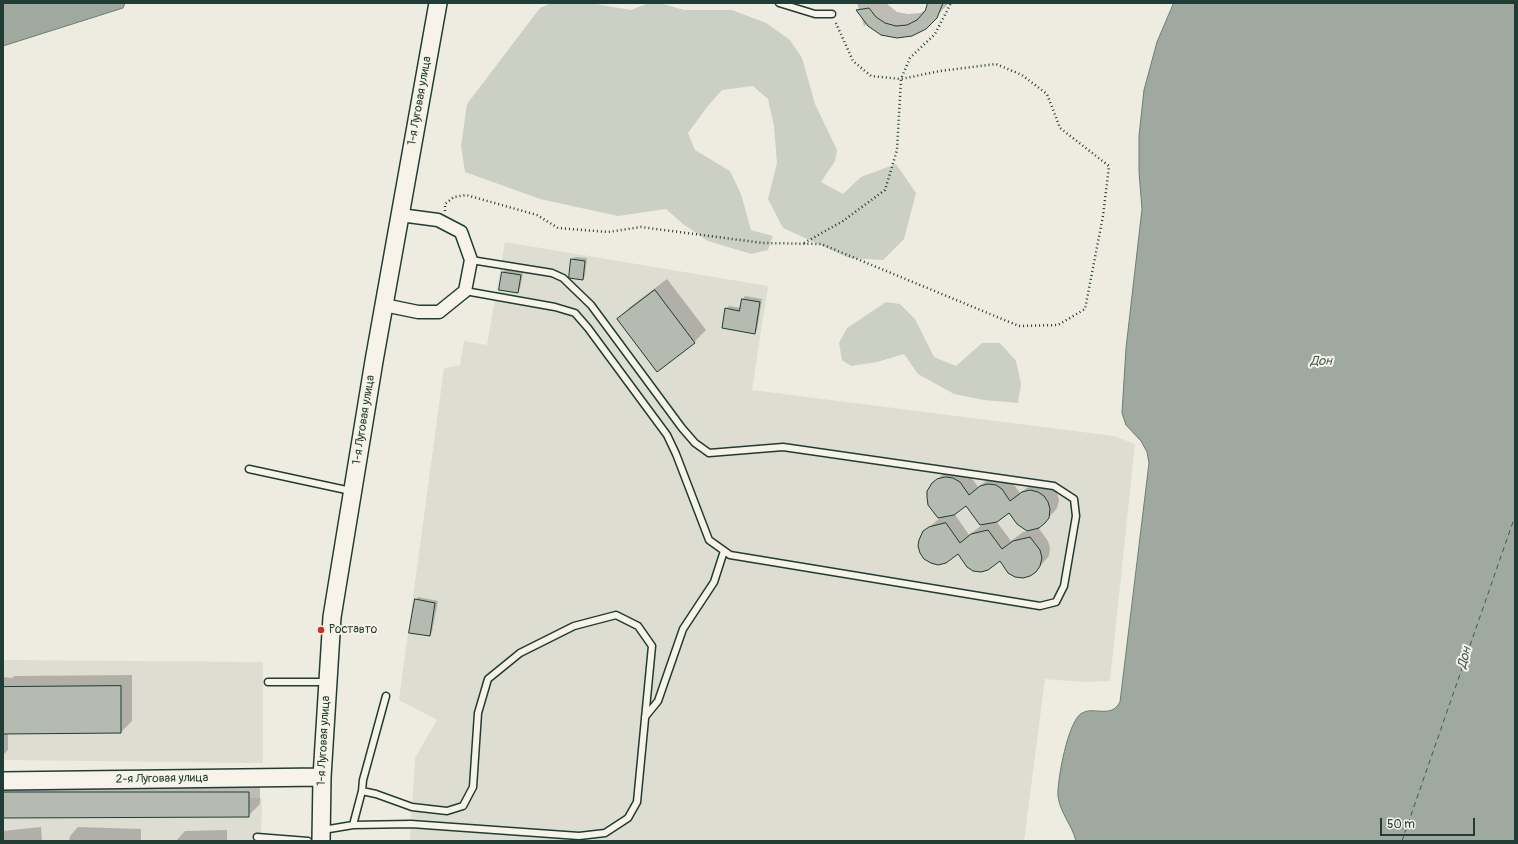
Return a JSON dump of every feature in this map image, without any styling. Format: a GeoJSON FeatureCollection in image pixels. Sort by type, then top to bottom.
{"type":"FeatureCollection","features":[{"type":"Feature","properties":{"kind":"main road","name":"1-я Луговая улица"},"geometry":{"type":"LineString","coordinates":[[321,836],[322,777],[332,617],[384,304],[438,3]]}},
{"type":"Feature","properties":{"kind":"main road","name":"2-я Луговая улица"},"geometry":{"type":"LineString","coordinates":[[3,780],[322,777]]}},
{"type":"Feature","properties":{"kind":"street"},"geometry":{"type":"LineString","coordinates":[[384,304],[418,312],[439,312],[465,291],[471,260],[461,232],[438,220],[400,215]]}},
{"type":"Feature","properties":{"kind":"lane"},"geometry":{"type":"LineString","coordinates":[[779,3],[815,14],[832,14]]}},
{"type":"Feature","properties":{"kind":"lane"},"geometry":{"type":"LineString","coordinates":[[465,291],[555,307],[575,313],[588,328],[667,435],[676,454],[709,540],[730,555],[1040,606],[1056,602],[1064,586],[1076,516],[1074,499],[1054,486],[783,447],[709,453],[695,443],[682,428],[590,305],[563,278],[552,273],[471,260]]}},
{"type":"Feature","properties":{"kind":"lane"},"geometry":{"type":"LineString","coordinates":[[249,469],[352,491]]}},
{"type":"Feature","properties":{"kind":"lane"},"geometry":{"type":"LineString","coordinates":[[645,717],[658,701],[683,629],[714,582],[724,550]]}},
{"type":"Feature","properties":{"kind":"lane"},"geometry":{"type":"LineString","coordinates":[[321,836],[353,825],[411,824],[579,836],[605,833],[628,818],[637,802],[652,646],[638,626],[616,615],[574,626],[520,653],[488,679],[478,713],[473,787],[463,806],[447,811],[412,807],[376,794],[362,791]]}},
{"type":"Feature","properties":{"kind":"lane"},"geometry":{"type":"LineString","coordinates":[[268,682],[328,682]]}},
{"type":"Feature","properties":{"kind":"lane"},"geometry":{"type":"LineString","coordinates":[[353,825],[362,791],[363,780],[386,696]]}},
{"type":"Feature","properties":{"kind":"lane"},"geometry":{"type":"LineString","coordinates":[[257,837],[308,841]]}},
{"type":"Feature","properties":{"kind":"path"},"geometry":{"type":"LineString","coordinates":[[803,244],[843,221],[886,190],[897,150],[901,79],[910,58],[935,34],[951,3]]}},
{"type":"Feature","properties":{"kind":"path"},"geometry":{"type":"LineString","coordinates":[[444,223],[445,204],[454,197],[466,195],[537,215],[558,228],[608,232],[640,227],[763,243],[821,244],[1019,326],[1058,324],[1085,309],[1103,216],[1110,166],[1060,128],[1047,94],[1022,75],[996,64],[940,71],[901,79],[871,76],[853,61],[832,14]]}},
{"type":"Feature","properties":{"kind":"shaded area"},"geometry":{"type":"Polygon","coordinates":[[[551,3],[590,3],[631,10],[649,3],[660,3],[684,10],[732,10],[766,23],[790,40],[802,58],[815,104],[837,150],[835,161],[821,182],[843,194],[861,177],[896,164],[916,193],[904,239],[883,260],[849,258],[783,228],[768,199],[777,163],[774,126],[768,99],[753,86],[722,90],[707,107],[688,133],[695,150],[730,171],[741,194],[751,230],[773,236],[768,250],[751,254],[708,241],[683,224],[666,209],[618,216],[540,199],[465,172],[461,146],[467,104],[540,8],[551,3]]]}},
{"type":"Feature","properties":{"kind":"shaded area"},"geometry":{"type":"Polygon","coordinates":[[[505,242],[768,286],[752,390],[1114,436],[1135,444],[1110,681],[1082,682],[1045,679],[1024,841],[410,841],[415,758],[437,720],[399,700],[444,368],[460,365],[464,341],[487,345],[505,242]]]}},
{"type":"Feature","properties":{"kind":"shaded area"},"geometry":{"type":"Polygon","coordinates":[[[886,302],[900,304],[915,319],[934,357],[956,366],[982,343],[1000,343],[1016,361],[1021,384],[1018,403],[984,400],[954,394],[918,374],[904,354],[877,362],[851,366],[842,360],[839,343],[847,328],[886,302]]]}},
{"type":"Feature","properties":{"kind":"shaded area"},"geometry":{"type":"Polygon","coordinates":[[[3,660],[263,662],[263,763],[3,760],[3,660]]]}},
{"type":"Feature","properties":{"kind":"shaded area"},"geometry":{"type":"Polygon","coordinates":[[[3,795],[262,798],[261,841],[3,841],[3,795]]]}},
{"type":"Feature","properties":{"kind":"water"},"geometry":{"type":"Polygon","coordinates":[[[3,3],[125,3],[123,8],[3,46],[3,3]]]}},
{"type":"Feature","properties":{"kind":"water","name":"Дон"},"geometry":{"type":"Polygon","coordinates":[[[1174,3],[1515,3],[1515,841],[1076,841],[1061,808],[1058,788],[1061,765],[1068,738],[1077,718],[1082,713],[1087,711],[1112,710],[1120,702],[1149,463],[1147,452],[1141,441],[1126,425],[1122,413],[1126,348],[1142,209],[1139,172],[1139,136],[1144,90],[1157,42],[1174,3]]]}},
{"type":"Feature","properties":{"kind":"building"},"geometry":{"type":"Polygon","coordinates":[[[928,3],[943,3],[937,18],[926,29],[912,36],[897,38],[881,35],[868,26],[856,10],[869,8],[876,17],[885,23],[896,26],[907,25],[917,20],[925,11],[928,3]]]}},
{"type":"Feature","properties":{"kind":"building"},"geometry":{"type":"Polygon","coordinates":[[[571,259],[585,261],[583,280],[569,278],[571,259]]]}},
{"type":"Feature","properties":{"kind":"building"},"geometry":{"type":"Polygon","coordinates":[[[502,272],[521,275],[518,293],[499,290],[502,272]]]}},
{"type":"Feature","properties":{"kind":"building"},"geometry":{"type":"Polygon","coordinates":[[[655,290],[695,343],[657,372],[617,319],[655,290]]]}},
{"type":"Feature","properties":{"kind":"building"},"geometry":{"type":"Polygon","coordinates":[[[742,299],[760,302],[755,334],[722,328],[725,308],[739,311],[742,299]]]}},
{"type":"Feature","properties":{"kind":"building"},"geometry":{"type":"Polygon","coordinates":[[[946,477],[953,478],[960,482],[969,495],[980,486],[988,484],[996,485],[1002,489],[1010,501],[1022,492],[1030,490],[1038,492],[1044,496],[1048,502],[1050,509],[1049,518],[1039,528],[1027,531],[1017,524],[1009,513],[997,522],[980,525],[966,506],[954,515],[938,518],[928,505],[927,491],[932,483],[937,479],[946,477]]]}},
{"type":"Feature","properties":{"kind":"building"},"geometry":{"type":"Polygon","coordinates":[[[946,523],[960,543],[971,534],[988,530],[1002,549],[1013,541],[1030,537],[1040,550],[1042,558],[1040,566],[1036,572],[1023,578],[1015,577],[1008,573],[1000,561],[988,570],[981,572],[973,571],[967,567],[958,554],[946,563],[938,565],[931,563],[924,559],[920,553],[918,546],[919,540],[923,531],[929,527],[946,523]]]}},
{"type":"Feature","properties":{"kind":"building"},"geometry":{"type":"Polygon","coordinates":[[[415,599],[435,603],[430,636],[409,633],[415,599]]]}},
{"type":"Feature","properties":{"kind":"building"},"geometry":{"type":"Polygon","coordinates":[[[121,686],[121,733],[3,734],[3,687],[121,686]]]}},
{"type":"Feature","properties":{"kind":"building"},"geometry":{"type":"Polygon","coordinates":[[[3,792],[249,792],[249,817],[3,818],[3,792]]]}},
{"type":"Feature","properties":{"kind":"ferry route"},"geometry":{"type":"LineString","coordinates":[[1402,841],[1515,516]]}},
{"type":"Feature","properties":{"kind":"place","name":"Роставто"},"geometry":{"type":"Point","coordinates":[321,630]}}]}
